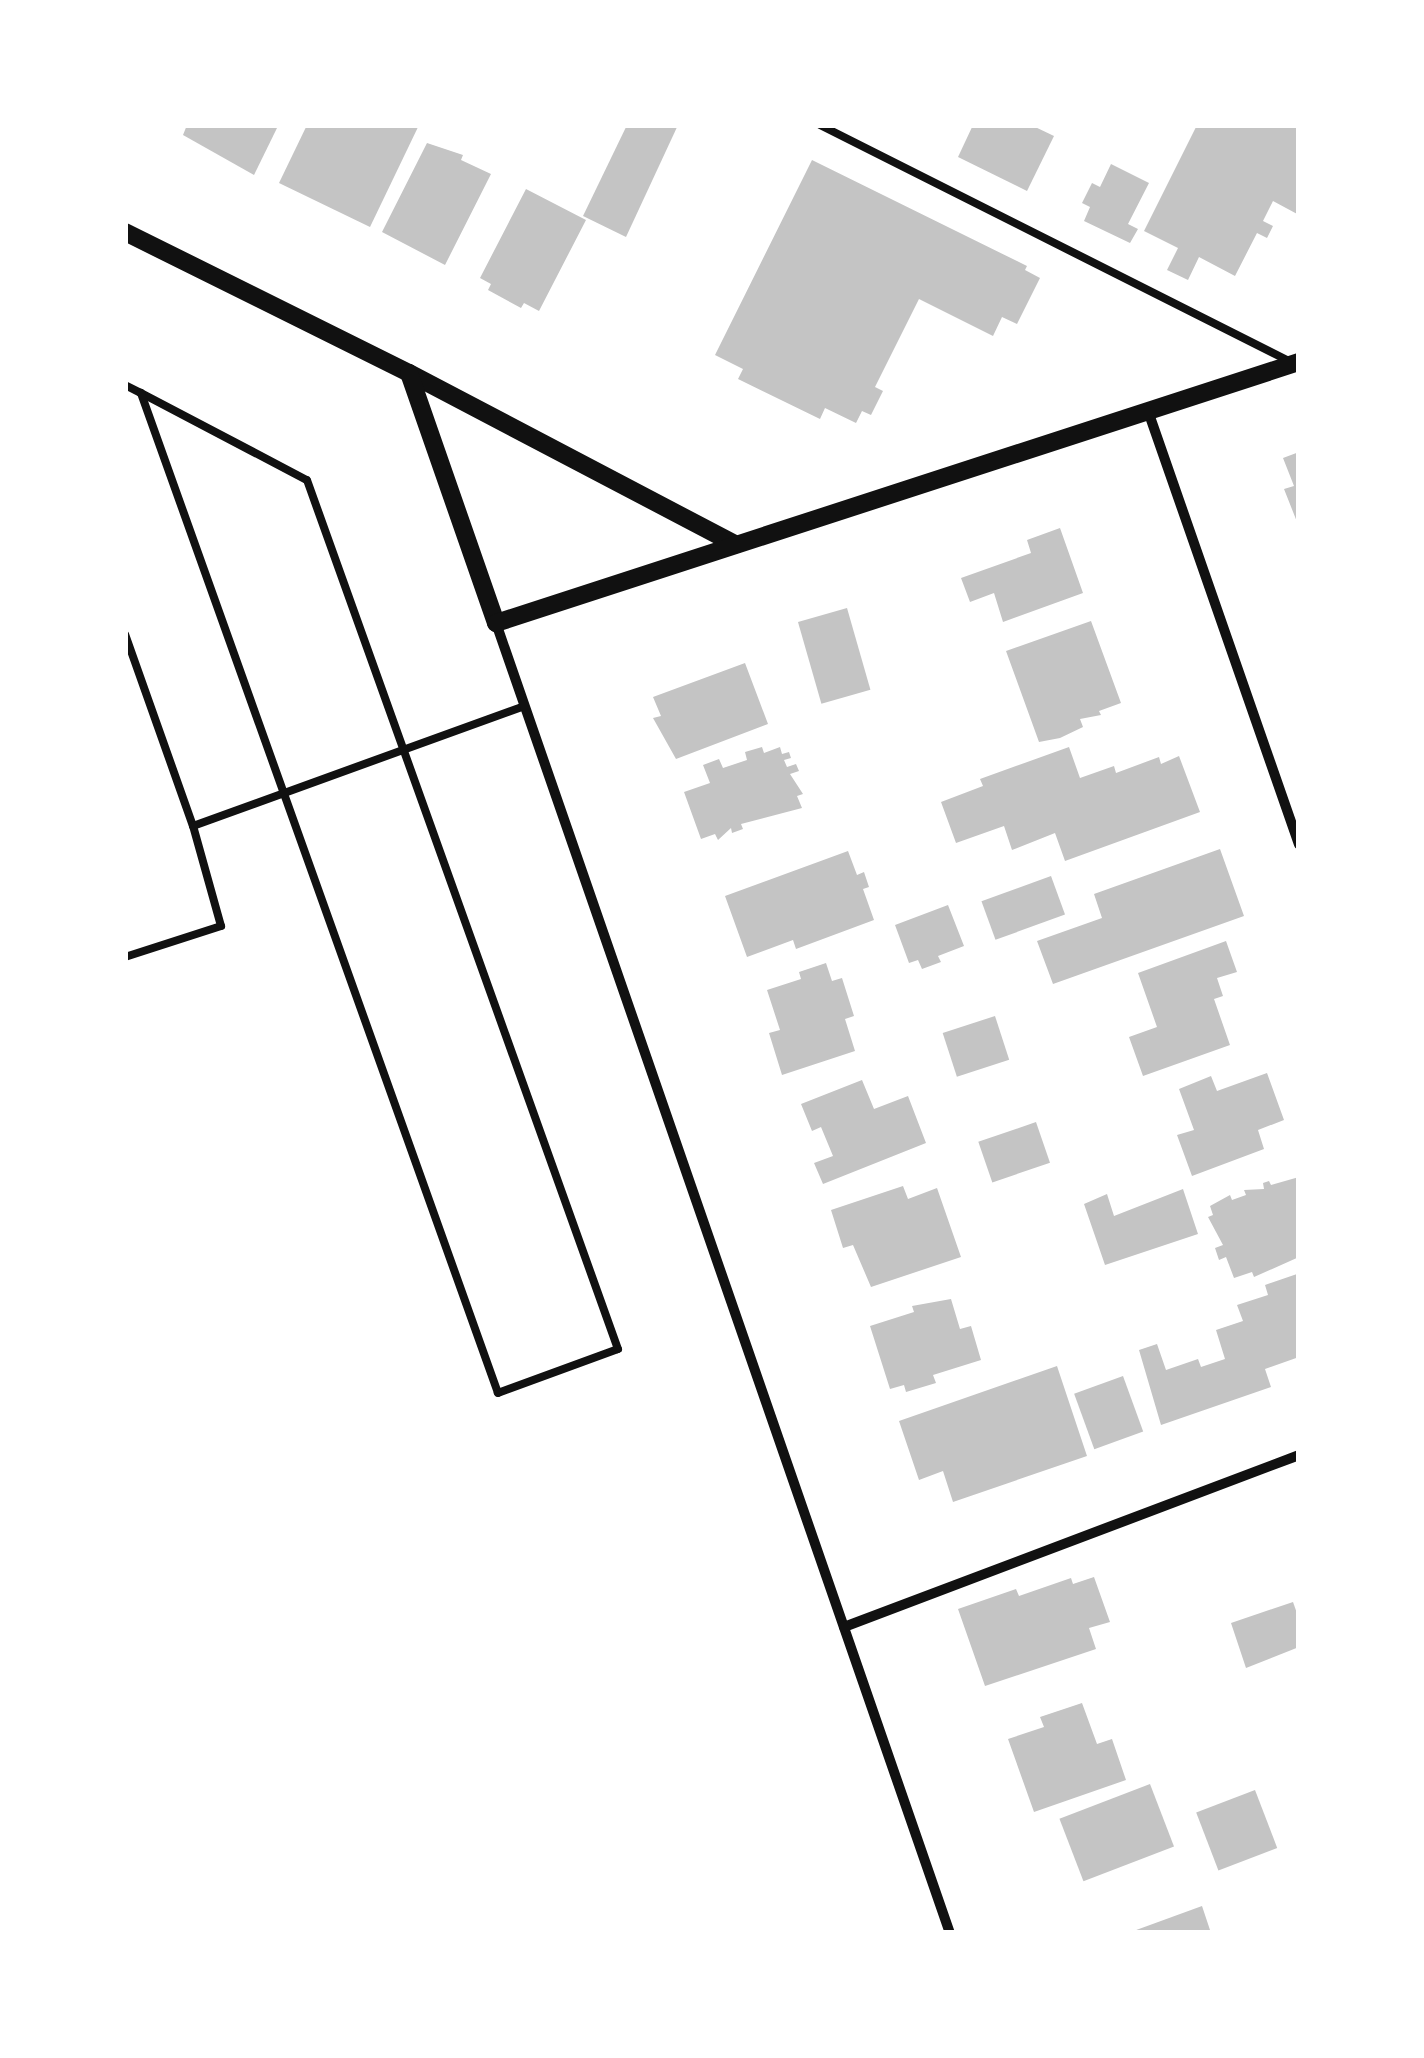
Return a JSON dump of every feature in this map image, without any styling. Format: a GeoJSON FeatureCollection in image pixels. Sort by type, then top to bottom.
{"type":"FeatureCollection","features":[{"type":"Feature","properties":{"kind":"street"},"geometry":{"type":"LineString","coordinates":[[125,232],[409,372],[736,545]]}},
{"type":"Feature","properties":{"kind":"street"},"geometry":{"type":"LineString","coordinates":[[496,623],[1297,362]]}},
{"type":"Feature","properties":{"kind":"street"},"geometry":{"type":"LineString","coordinates":[[409,372],[950,1933]]}},
{"type":"Feature","properties":{"kind":"street"},"geometry":{"type":"LineString","coordinates":[[1148,410],[1299,844]]}},
{"type":"Feature","properties":{"kind":"street"},"geometry":{"type":"LineString","coordinates":[[844,1627],[1299,1455]]}},
{"type":"Feature","properties":{"kind":"lane"},"geometry":{"type":"LineString","coordinates":[[820,125],[1297,362]]}},
{"type":"Feature","properties":{"kind":"lane"},"geometry":{"type":"LineString","coordinates":[[125,385],[141,393],[308,480],[618,1349],[498,1394],[141,393]]}},
{"type":"Feature","properties":{"kind":"lane"},"geometry":{"type":"LineString","coordinates":[[125,634],[193,826],[221,926],[125,956]]}},
{"type":"Feature","properties":{"kind":"lane"},"geometry":{"type":"LineString","coordinates":[[193,826],[524,706]]}},
{"type":"Feature","properties":{"kind":"building"},"geometry":{"type":"Polygon","coordinates":[[[187,125],[277,128],[254,175],[183,135],[187,125]]]}},
{"type":"Feature","properties":{"kind":"building"},"geometry":{"type":"Polygon","coordinates":[[[307,125],[419,125],[370,227],[279,183],[307,125]]]}},
{"type":"Feature","properties":{"kind":"building"},"geometry":{"type":"Polygon","coordinates":[[[627,125],[678,125],[626,237],[583,216],[627,125]]]}},
{"type":"Feature","properties":{"kind":"building"},"geometry":{"type":"Polygon","coordinates":[[[973,125],[1031,125],[1054,136],[1027,191],[958,157],[973,125]]]}},
{"type":"Feature","properties":{"kind":"building"},"geometry":{"type":"Polygon","coordinates":[[[1197,125],[1299,125],[1299,215],[1273,201],[1263,221],[1273,226],[1267,238],[1257,233],[1235,276],[1199,257],[1188,280],[1167,270],[1178,248],[1144,231],[1197,125]]]}},
{"type":"Feature","properties":{"kind":"building"},"geometry":{"type":"Polygon","coordinates":[[[427,143],[463,155],[461,160],[491,174],[445,265],[382,232],[427,143]]]}},
{"type":"Feature","properties":{"kind":"building"},"geometry":{"type":"Polygon","coordinates":[[[812,160],[1027,266],[1025,270],[1040,278],[1017,324],[1002,317],[993,336],[919,299],[875,387],[883,391],[871,415],[862,411],[856,423],[825,408],[820,419],[738,379],[743,369],[715,355],[812,160]]]}},
{"type":"Feature","properties":{"kind":"building"},"geometry":{"type":"Polygon","coordinates":[[[1111,164],[1149,183],[1128,224],[1138,229],[1130,243],[1084,221],[1090,207],[1082,203],[1092,183],[1100,187],[1111,164]]]}},
{"type":"Feature","properties":{"kind":"building"},"geometry":{"type":"Polygon","coordinates":[[[526,189],[586,220],[539,311],[524,303],[521,308],[488,290],[491,284],[480,278],[526,189]]]}},
{"type":"Feature","properties":{"kind":"building"},"geometry":{"type":"Polygon","coordinates":[[[1299,452],[1299,527],[1284,489],[1294,486],[1283,458],[1299,452]]]}},
{"type":"Feature","properties":{"kind":"building"},"geometry":{"type":"Polygon","coordinates":[[[1060,528],[1083,593],[1003,622],[994,593],[970,602],[961,578],[1031,553],[1027,540],[1060,528]]]}},
{"type":"Feature","properties":{"kind":"building"},"geometry":{"type":"Polygon","coordinates":[[[847,608],[870,690],[821,704],[798,622],[847,608]]]}},
{"type":"Feature","properties":{"kind":"building"},"geometry":{"type":"Polygon","coordinates":[[[1091,621],[1121,703],[1099,711],[1101,715],[1080,719],[1083,727],[1060,738],[1039,742],[1006,651],[1091,621]]]}},
{"type":"Feature","properties":{"kind":"building"},"geometry":{"type":"Polygon","coordinates":[[[745,663],[768,724],[676,759],[653,718],[661,716],[653,697],[745,663]]]}},
{"type":"Feature","properties":{"kind":"building"},"geometry":{"type":"Polygon","coordinates":[[[762,747],[764,753],[780,747],[782,754],[789,752],[791,758],[784,760],[787,767],[796,764],[799,771],[790,774],[803,794],[797,796],[802,808],[741,824],[743,829],[732,833],[731,828],[718,840],[715,834],[701,839],[684,792],[710,783],[703,765],[719,759],[723,768],[747,760],[745,752],[762,747]]]}},
{"type":"Feature","properties":{"kind":"building"},"geometry":{"type":"Polygon","coordinates":[[[1069,747],[1080,778],[1114,766],[1116,773],[1159,757],[1161,764],[1179,756],[1200,812],[1065,861],[1055,833],[1012,850],[1004,826],[956,843],[941,802],[983,786],[980,779],[1069,747]]]}},
{"type":"Feature","properties":{"kind":"building"},"geometry":{"type":"Polygon","coordinates":[[[1220,849],[1244,916],[1053,984],[1037,941],[1102,918],[1094,894],[1220,849]]]}},
{"type":"Feature","properties":{"kind":"building"},"geometry":{"type":"Polygon","coordinates":[[[848,851],[857,875],[864,872],[869,887],[863,889],[874,920],[796,949],[793,940],[747,957],[725,896],[848,851]]]}},
{"type":"Feature","properties":{"kind":"building"},"geometry":{"type":"Polygon","coordinates":[[[1051,876],[1065,915],[995,940],[981,901],[1051,876]]]}},
{"type":"Feature","properties":{"kind":"building"},"geometry":{"type":"Polygon","coordinates":[[[948,905],[964,946],[938,956],[941,962],[922,969],[918,960],[909,963],[895,925],[948,905]]]}},
{"type":"Feature","properties":{"kind":"building"},"geometry":{"type":"Polygon","coordinates":[[[1226,941],[1237,972],[1217,978],[1223,996],[1214,999],[1230,1045],[1143,1076],[1129,1037],[1157,1027],[1138,973],[1226,941]]]}},
{"type":"Feature","properties":{"kind":"building"},"geometry":{"type":"Polygon","coordinates":[[[826,963],[832,981],[842,978],[854,1016],[845,1019],[855,1051],[782,1075],[769,1033],[780,1030],[767,990],[801,979],[799,972],[826,963]]]}},
{"type":"Feature","properties":{"kind":"building"},"geometry":{"type":"Polygon","coordinates":[[[995,1016],[1009,1060],[957,1077],[943,1033],[995,1016]]]}},
{"type":"Feature","properties":{"kind":"building"},"geometry":{"type":"Polygon","coordinates":[[[1267,1073],[1284,1120],[1258,1130],[1264,1149],[1192,1176],[1177,1135],[1194,1130],[1179,1089],[1211,1076],[1217,1091],[1267,1073]]]}},
{"type":"Feature","properties":{"kind":"building"},"geometry":{"type":"Polygon","coordinates":[[[862,1080],[874,1109],[908,1096],[926,1143],[823,1184],[814,1163],[833,1156],[821,1127],[812,1131],[801,1104],[862,1080]]]}},
{"type":"Feature","properties":{"kind":"building"},"geometry":{"type":"Polygon","coordinates":[[[1036,1122],[1050,1163],[992,1183],[978,1142],[1036,1122]]]}},
{"type":"Feature","properties":{"kind":"building"},"geometry":{"type":"Polygon","coordinates":[[[1299,1177],[1299,1257],[1254,1277],[1252,1272],[1234,1278],[1226,1257],[1219,1260],[1215,1248],[1223,1245],[1208,1217],[1213,1215],[1210,1206],[1230,1195],[1232,1200],[1246,1195],[1244,1190],[1264,1189],[1263,1183],[1269,1181],[1271,1185],[1299,1177]]]}},
{"type":"Feature","properties":{"kind":"building"},"geometry":{"type":"Polygon","coordinates":[[[903,1186],[908,1199],[937,1188],[961,1257],[871,1287],[853,1245],[843,1248],[831,1210],[903,1186]]]}},
{"type":"Feature","properties":{"kind":"building"},"geometry":{"type":"Polygon","coordinates":[[[1183,1189],[1198,1234],[1105,1265],[1084,1204],[1107,1194],[1114,1216],[1183,1189]]]}},
{"type":"Feature","properties":{"kind":"building"},"geometry":{"type":"Polygon","coordinates":[[[1297,1274],[1299,1357],[1265,1369],[1271,1387],[1161,1425],[1139,1350],[1157,1344],[1166,1370],[1198,1359],[1201,1367],[1225,1359],[1216,1330],[1243,1321],[1237,1305],[1268,1295],[1265,1285],[1297,1274]]]}},
{"type":"Feature","properties":{"kind":"building"},"geometry":{"type":"Polygon","coordinates":[[[951,1299],[960,1329],[971,1326],[981,1360],[933,1375],[936,1383],[906,1392],[904,1385],[890,1389],[870,1326],[914,1312],[912,1306],[951,1299]]]}},
{"type":"Feature","properties":{"kind":"building"},"geometry":{"type":"Polygon","coordinates":[[[1057,1366],[1087,1456],[953,1502],[943,1471],[919,1480],[899,1421],[1057,1366]]]}},
{"type":"Feature","properties":{"kind":"building"},"geometry":{"type":"Polygon","coordinates":[[[1123,1376],[1143,1431],[1094,1449],[1074,1394],[1123,1376]]]}},
{"type":"Feature","properties":{"kind":"building"},"geometry":{"type":"Polygon","coordinates":[[[1094,1577],[1110,1622],[1089,1628],[1096,1649],[985,1686],[958,1609],[1016,1589],[1019,1596],[1071,1578],[1073,1584],[1094,1577]]]}},
{"type":"Feature","properties":{"kind":"building"},"geometry":{"type":"Polygon","coordinates":[[[1293,1602],[1299,1619],[1299,1647],[1246,1668],[1231,1623],[1293,1602]]]}},
{"type":"Feature","properties":{"kind":"building"},"geometry":{"type":"Polygon","coordinates":[[[1082,1703],[1097,1744],[1112,1739],[1126,1780],[1034,1812],[1008,1739],[1044,1727],[1040,1717],[1082,1703]]]}},
{"type":"Feature","properties":{"kind":"building"},"geometry":{"type":"Polygon","coordinates":[[[1150,1784],[1174,1847],[1083,1881],[1059,1819],[1150,1784]]]}},
{"type":"Feature","properties":{"kind":"building"},"geometry":{"type":"Polygon","coordinates":[[[1255,1790],[1277,1848],[1218,1870],[1196,1813],[1255,1790]]]}},
{"type":"Feature","properties":{"kind":"building"},"geometry":{"type":"Polygon","coordinates":[[[1202,1906],[1211,1933],[1128,1933],[1202,1906]]]}}]}
